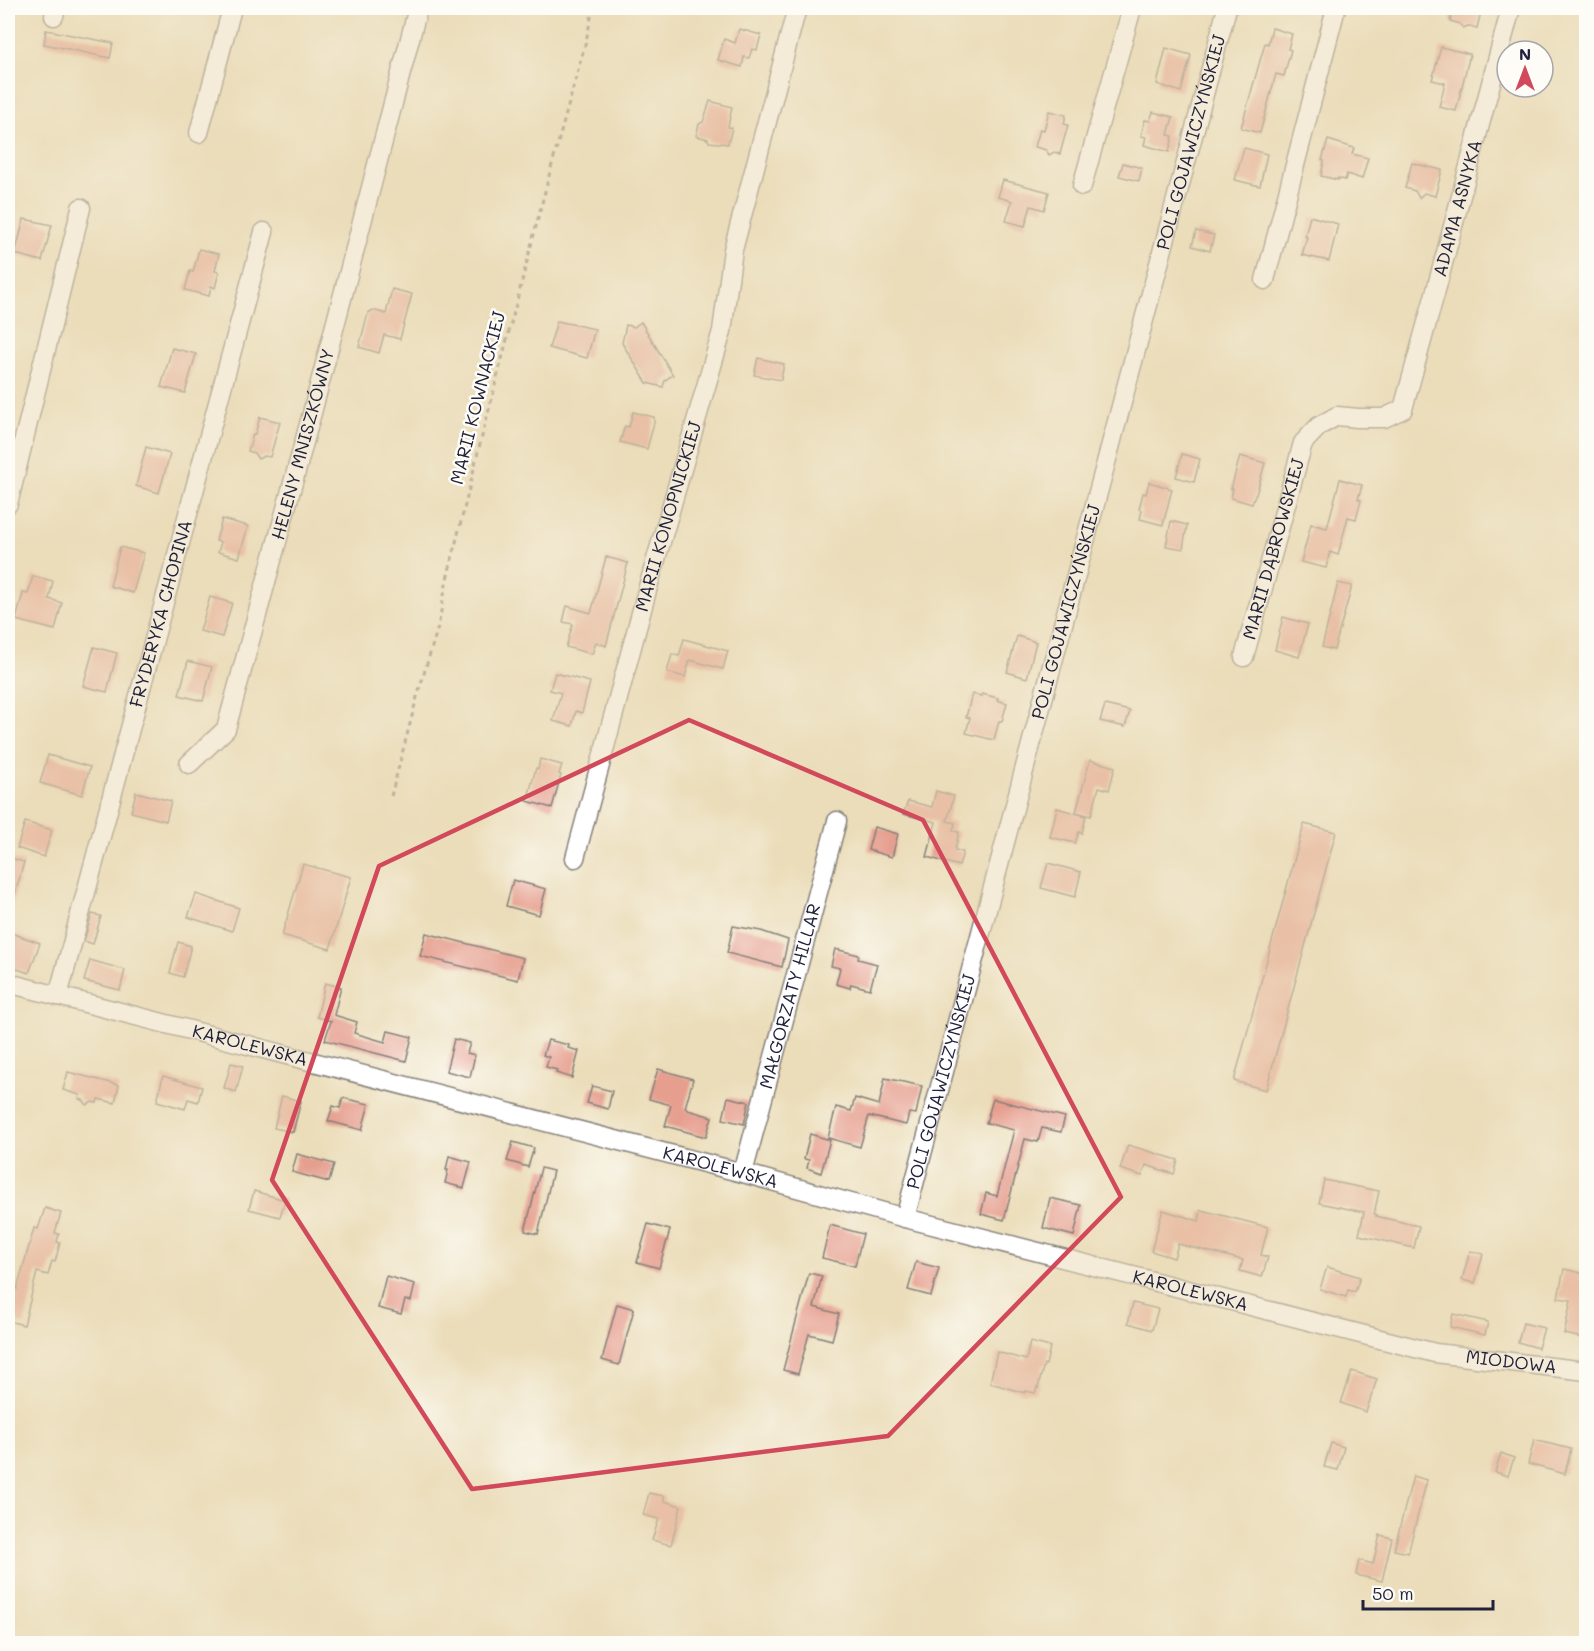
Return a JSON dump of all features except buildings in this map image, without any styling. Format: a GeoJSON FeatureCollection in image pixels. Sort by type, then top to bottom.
{"type":"FeatureCollection","features":[{"type":"Feature","properties":{"kind":"street"},"geometry":{"type":"LineString","coordinates":[[199,133],[232,8]]}},
{"type":"Feature","properties":{"kind":"street","name":"HELENY MNISZKÓWNY"},"geometry":{"type":"LineString","coordinates":[[189,764],[226,729],[418,8]]}},
{"type":"Feature","properties":{"kind":"street","name":"MARII KONOPNICKIEJ"},"geometry":{"type":"LineString","coordinates":[[575,858],[648,587],[722,331],[733,250],[797,8]]}},
{"type":"Feature","properties":{"kind":"street"},"geometry":{"type":"LineString","coordinates":[[1082,186],[1132,8]]}},
{"type":"Feature","properties":{"kind":"street","name":"POLI GOJAWICZYŃSKIEJ"},"geometry":{"type":"LineString","coordinates":[[905,1218],[1227,8]]}},
{"type":"Feature","properties":{"kind":"street"},"geometry":{"type":"LineString","coordinates":[[1265,280],[1336,8]]}},
{"type":"Feature","properties":{"kind":"street","name":"ADAMA ASNYKA"},"geometry":{"type":"LineString","coordinates":[[1403,409],[1511,8]]}},
{"type":"Feature","properties":{"kind":"street"},"geometry":{"type":"LineString","coordinates":[[8,504],[81,208]]}},
{"type":"Feature","properties":{"kind":"street","name":"FRYDERYKA CHOPINA"},"geometry":{"type":"LineString","coordinates":[[58,996],[264,232]]}},
{"type":"Feature","properties":{"kind":"street","name":"MARII DĄBROWSKIEJ"},"geometry":{"type":"LineString","coordinates":[[1244,657],[1303,442],[1319,426],[1337,416],[1384,418],[1403,409]]}},
{"type":"Feature","properties":{"kind":"street","name":"MAŁGORZATY HILLAR"},"geometry":{"type":"LineString","coordinates":[[743,1173],[837,821]]}},
{"type":"Feature","properties":{"kind":"street","name":"KAROLEWSKA"},"geometry":{"type":"LineString","coordinates":[[8,983],[743,1173],[905,1218],[1435,1353]]}},
{"type":"Feature","properties":{"kind":"street","name":"MIODOWA"},"geometry":{"type":"LineString","coordinates":[[1435,1353],[1587,1371]]}},
{"type":"Feature","properties":{"kind":"path","name":"MARII KOWNACKIEJ"},"geometry":{"type":"LineString","coordinates":[[391,796],[438,627],[447,579],[478,452],[593,8]]}},
{"type":"Feature","properties":{"kind":"highlighted area"},"geometry":{"type":"Polygon","coordinates":[[[689,720],[923,820],[1121,1197],[888,1436],[472,1489],[272,1180],[379,866],[689,720]]]}}]}
